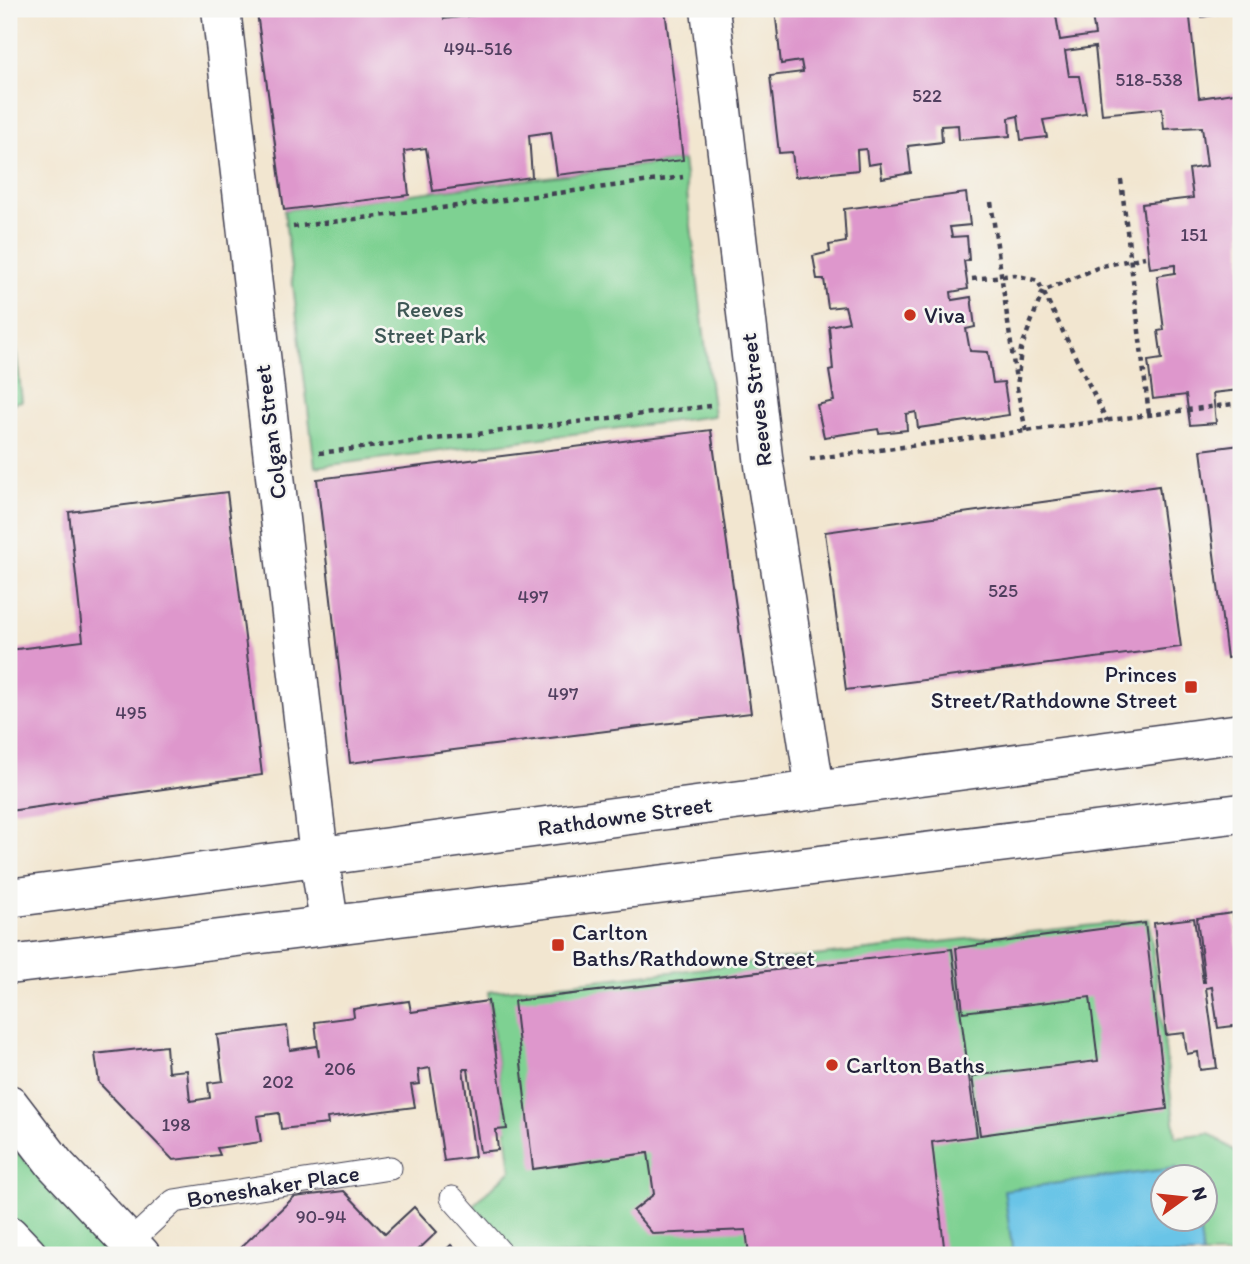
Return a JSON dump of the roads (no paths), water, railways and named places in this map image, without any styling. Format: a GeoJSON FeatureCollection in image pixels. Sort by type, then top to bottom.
{"type":"FeatureCollection","features":[{"type":"Feature","properties":{"kind":"main road","name":"Colgan Street"},"geometry":{"type":"LineString","coordinates":[[221,9],[329,923]]}},
{"type":"Feature","properties":{"kind":"main road","name":"Reeves Street"},"geometry":{"type":"LineString","coordinates":[[709,9],[764,464],[815,789]]}},
{"type":"Feature","properties":{"kind":"main road","name":"Rathdowne Street"},"geometry":{"type":"LineString","coordinates":[[9,898],[1241,733]]}},
{"type":"Feature","properties":{"kind":"main road"},"geometry":{"type":"LineString","coordinates":[[9,965],[329,923],[677,885],[1241,813]]}},
{"type":"Feature","properties":{"kind":"main road"},"geometry":{"type":"LineString","coordinates":[[11,1114],[135,1249]]}},
{"type":"Feature","properties":{"kind":"main road"},"geometry":{"type":"LineString","coordinates":[[9,1235],[28,1255]]}},
{"type":"Feature","properties":{"kind":"lane","name":"Boneshaker Place"},"geometry":{"type":"LineString","coordinates":[[135,1249],[174,1201],[390,1168]]}},
{"type":"Feature","properties":{"kind":"lane"},"geometry":{"type":"LineString","coordinates":[[452,1198],[500,1252],[497,1255]]}},
{"type":"Feature","properties":{"kind":"water"},"geometry":{"type":"Polygon","coordinates":[[[1148,1172],[1148,1232],[1200,1232],[1203,1255],[1013,1255],[1004,1190],[1148,1172]]]}},
{"type":"Feature","properties":{"kind":"place","name":"Viva"},"geometry":{"type":"Point","coordinates":[910,315]}},
{"type":"Feature","properties":{"kind":"place","name":"Princes Street/Rathdowne Street"},"geometry":{"type":"Point","coordinates":[1191,687]}},
{"type":"Feature","properties":{"kind":"place","name":"Carlton Baths/Rathdowne Street"},"geometry":{"type":"Point","coordinates":[558,945]}},
{"type":"Feature","properties":{"kind":"place","name":"Carlton Baths"},"geometry":{"type":"Point","coordinates":[832,1065]}},
{"type":"Feature","properties":{"kind":"park label","name":"Reeves Street Park"},"geometry":{"type":"Point","coordinates":[430,322]}}]}
